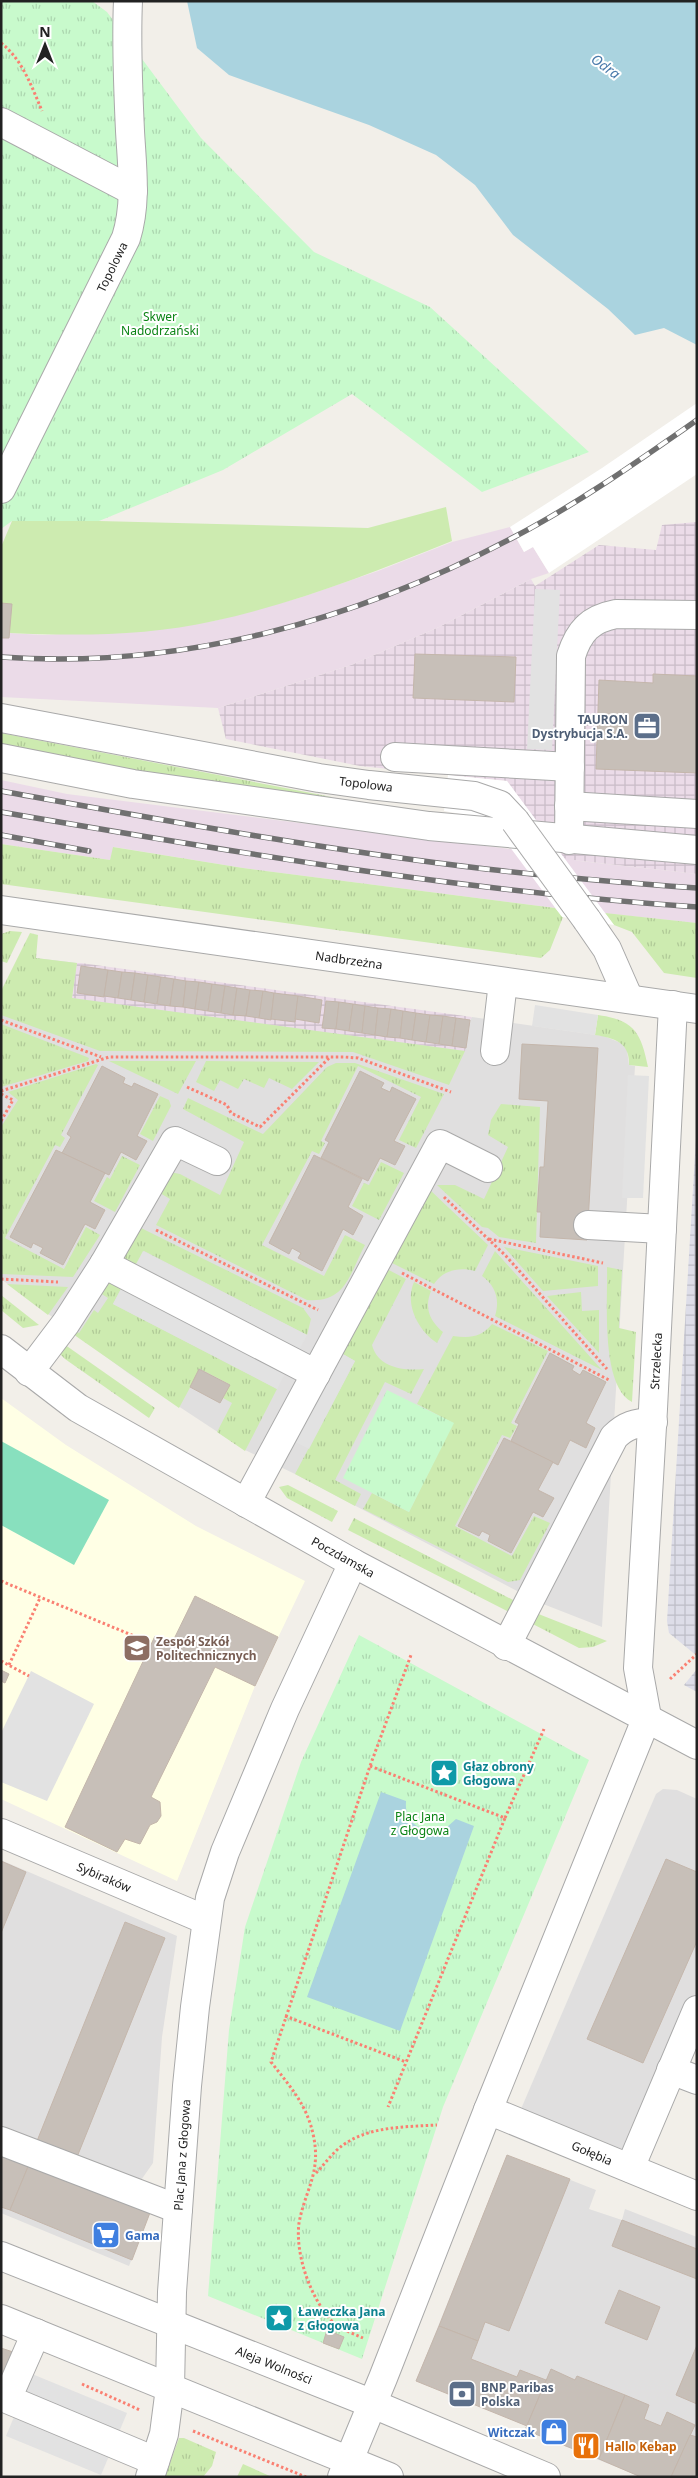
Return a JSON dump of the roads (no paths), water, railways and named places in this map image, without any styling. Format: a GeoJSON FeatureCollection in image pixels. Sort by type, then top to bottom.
{"type":"FeatureCollection","features":[{"type":"Feature","properties":{"kind":"street","name":"Topolowa"},"geometry":{"type":"LineString","coordinates":[[4,476],[126,238],[131,221],[133,191],[126,67],[128,1]]}},
{"type":"Feature","properties":{"kind":"street"},"geometry":{"type":"LineString","coordinates":[[1,122],[133,191]]}},
{"type":"Feature","properties":{"kind":"street"},"geometry":{"type":"LineString","coordinates":[[569,840],[571,656],[577,637],[589,625],[604,616],[616,614],[697,615]]}},
{"type":"Feature","properties":{"kind":"street","name":"Topolowa"},"geometry":{"type":"LineString","coordinates":[[1,718],[319,778],[488,799],[508,812],[587,920],[614,963],[629,999]]}},
{"type":"Feature","properties":{"kind":"street"},"geometry":{"type":"LineString","coordinates":[[395,757],[570,768]]}},
{"type":"Feature","properties":{"kind":"street"},"geometry":{"type":"LineString","coordinates":[[1,758],[143,786],[429,826],[697,850]]}},
{"type":"Feature","properties":{"kind":"street"},"geometry":{"type":"LineString","coordinates":[[569,806],[697,814]]}},
{"type":"Feature","properties":{"kind":"street","name":"Nadbrzeżna"},"geometry":{"type":"LineString","coordinates":[[1,910],[685,1007]]}},
{"type":"Feature","properties":{"kind":"street"},"geometry":{"type":"LineString","coordinates":[[495,1051],[503,982]]}},
{"type":"Feature","properties":{"kind":"street","name":"Strzelecka"},"geometry":{"type":"LineString","coordinates":[[647,1717],[638,1668],[653,1422],[662,1229],[685,1007]]}},
{"type":"Feature","properties":{"kind":"street"},"geometry":{"type":"LineString","coordinates":[[30,1372],[66,1323],[104,1264],[175,1140],[217,1161]]}},
{"type":"Feature","properties":{"kind":"street"},"geometry":{"type":"LineString","coordinates":[[246,1503],[440,1144],[488,1168]]}},
{"type":"Feature","properties":{"kind":"street"},"geometry":{"type":"LineString","coordinates":[[588,1224],[662,1229]]}},
{"type":"Feature","properties":{"kind":"street"},"geometry":{"type":"LineString","coordinates":[[104,1264],[316,1374]]}},
{"type":"Feature","properties":{"kind":"street","name":"Poczdamska"},"geometry":{"type":"LineString","coordinates":[[1,1349],[78,1408],[353,1563],[506,1646],[647,1717],[697,1745]]}},
{"type":"Feature","properties":{"kind":"street"},"geometry":{"type":"LineString","coordinates":[[506,1646],[611,1441],[624,1426],[633,1423],[653,1422]]}},
{"type":"Feature","properties":{"kind":"street","name":"Plac Jana z Głogowa"},"geometry":{"type":"LineString","coordinates":[[152,2469],[164,2434],[170,2388],[171,2323],[178,2209],[193,2027],[210,1898],[225,1852],[285,1709],[353,1563]]}},
{"type":"Feature","properties":{"kind":"street"},"geometry":{"type":"LineString","coordinates":[[345,2469],[373,2404],[488,2110],[647,1717]]}},
{"type":"Feature","properties":{"kind":"street","name":"Sybiraków"},"geometry":{"type":"LineString","coordinates":[[1,1833],[206,1920]]}},
{"type":"Feature","properties":{"kind":"street"},"geometry":{"type":"LineString","coordinates":[[630,2168],[697,2010]]}},
{"type":"Feature","properties":{"kind":"street"},"geometry":{"type":"LineString","coordinates":[[671,2070],[697,2080]]}},
{"type":"Feature","properties":{"kind":"street","name":"Gołębia"},"geometry":{"type":"LineString","coordinates":[[488,2110],[697,2196]]}},
{"type":"Feature","properties":{"kind":"street"},"geometry":{"type":"LineString","coordinates":[[1,2141],[178,2209]]}},
{"type":"Feature","properties":{"kind":"street","name":"Aleja Wolności"},"geometry":{"type":"LineString","coordinates":[[1,2256],[373,2404],[546,2477]]}},
{"type":"Feature","properties":{"kind":"street"},"geometry":{"type":"LineString","coordinates":[[1,2319],[170,2388],[345,2469],[389,2477]]}},
{"type":"Feature","properties":{"kind":"street"},"geometry":{"type":"LineString","coordinates":[[36,2333],[7,2399],[152,2469]]}},
{"type":"Feature","properties":{"kind":"water","name":"Odra"},"geometry":{"type":"Polygon","coordinates":[[[187,1],[697,1],[697,345],[664,328],[635,335],[608,309],[513,235],[475,185],[436,155],[369,125],[229,75],[197,48],[187,1]]]}},
{"type":"Feature","properties":{"kind":"water"},"geometry":{"type":"Polygon","coordinates":[[[381,1792],[406,1801],[408,1817],[417,1826],[424,1829],[446,1828],[456,1819],[474,1826],[400,2031],[307,1997],[381,1792]]]}},
{"type":"Feature","properties":{"kind":"railway"},"geometry":{"type":"LineString","coordinates":[[1,657],[68,659],[135,655],[201,647],[267,633],[331,615],[394,592],[456,566],[516,536],[585,496],[697,420]]}},
{"type":"Feature","properties":{"kind":"railway"},"geometry":{"type":"LineString","coordinates":[[1,791],[243,834],[365,853],[539,875],[697,888]]}},
{"type":"Feature","properties":{"kind":"railway"},"geometry":{"type":"LineString","coordinates":[[1,812],[261,855],[434,880],[609,900],[697,907]]}},
{"type":"Feature","properties":{"kind":"railway"},"geometry":{"type":"LineString","coordinates":[[1,835],[89,851]]}},
{"type":"Feature","properties":{"kind":"place","name":"TAURON Dystrybucja S.A."},"geometry":{"type":"Point","coordinates":[647,726]}},
{"type":"Feature","properties":{"kind":"place","name":"Zespół Szkół Politechnicznych"},"geometry":{"type":"Point","coordinates":[137,1648]}},
{"type":"Feature","properties":{"kind":"place","name":"Głaz obrony Głogowa"},"geometry":{"type":"Point","coordinates":[444,1773]}},
{"type":"Feature","properties":{"kind":"place","name":"Gama"},"geometry":{"type":"Point","coordinates":[106,2235]}},
{"type":"Feature","properties":{"kind":"place","name":"Ławeczka Jana z Głogowa"},"geometry":{"type":"Point","coordinates":[279,2318]}},
{"type":"Feature","properties":{"kind":"place","name":"BNP Paribas Polska"},"geometry":{"type":"Point","coordinates":[462,2394]}},
{"type":"Feature","properties":{"kind":"place","name":"Witczak"},"geometry":{"type":"Point","coordinates":[554,2432]}},
{"type":"Feature","properties":{"kind":"place","name":"Hallo Kebap"},"geometry":{"type":"Point","coordinates":[586,2446]}},
{"type":"Feature","properties":{"kind":"park label","name":"Skwer Nadodrzański"},"geometry":{"type":"Point","coordinates":[160,323]}}]}
